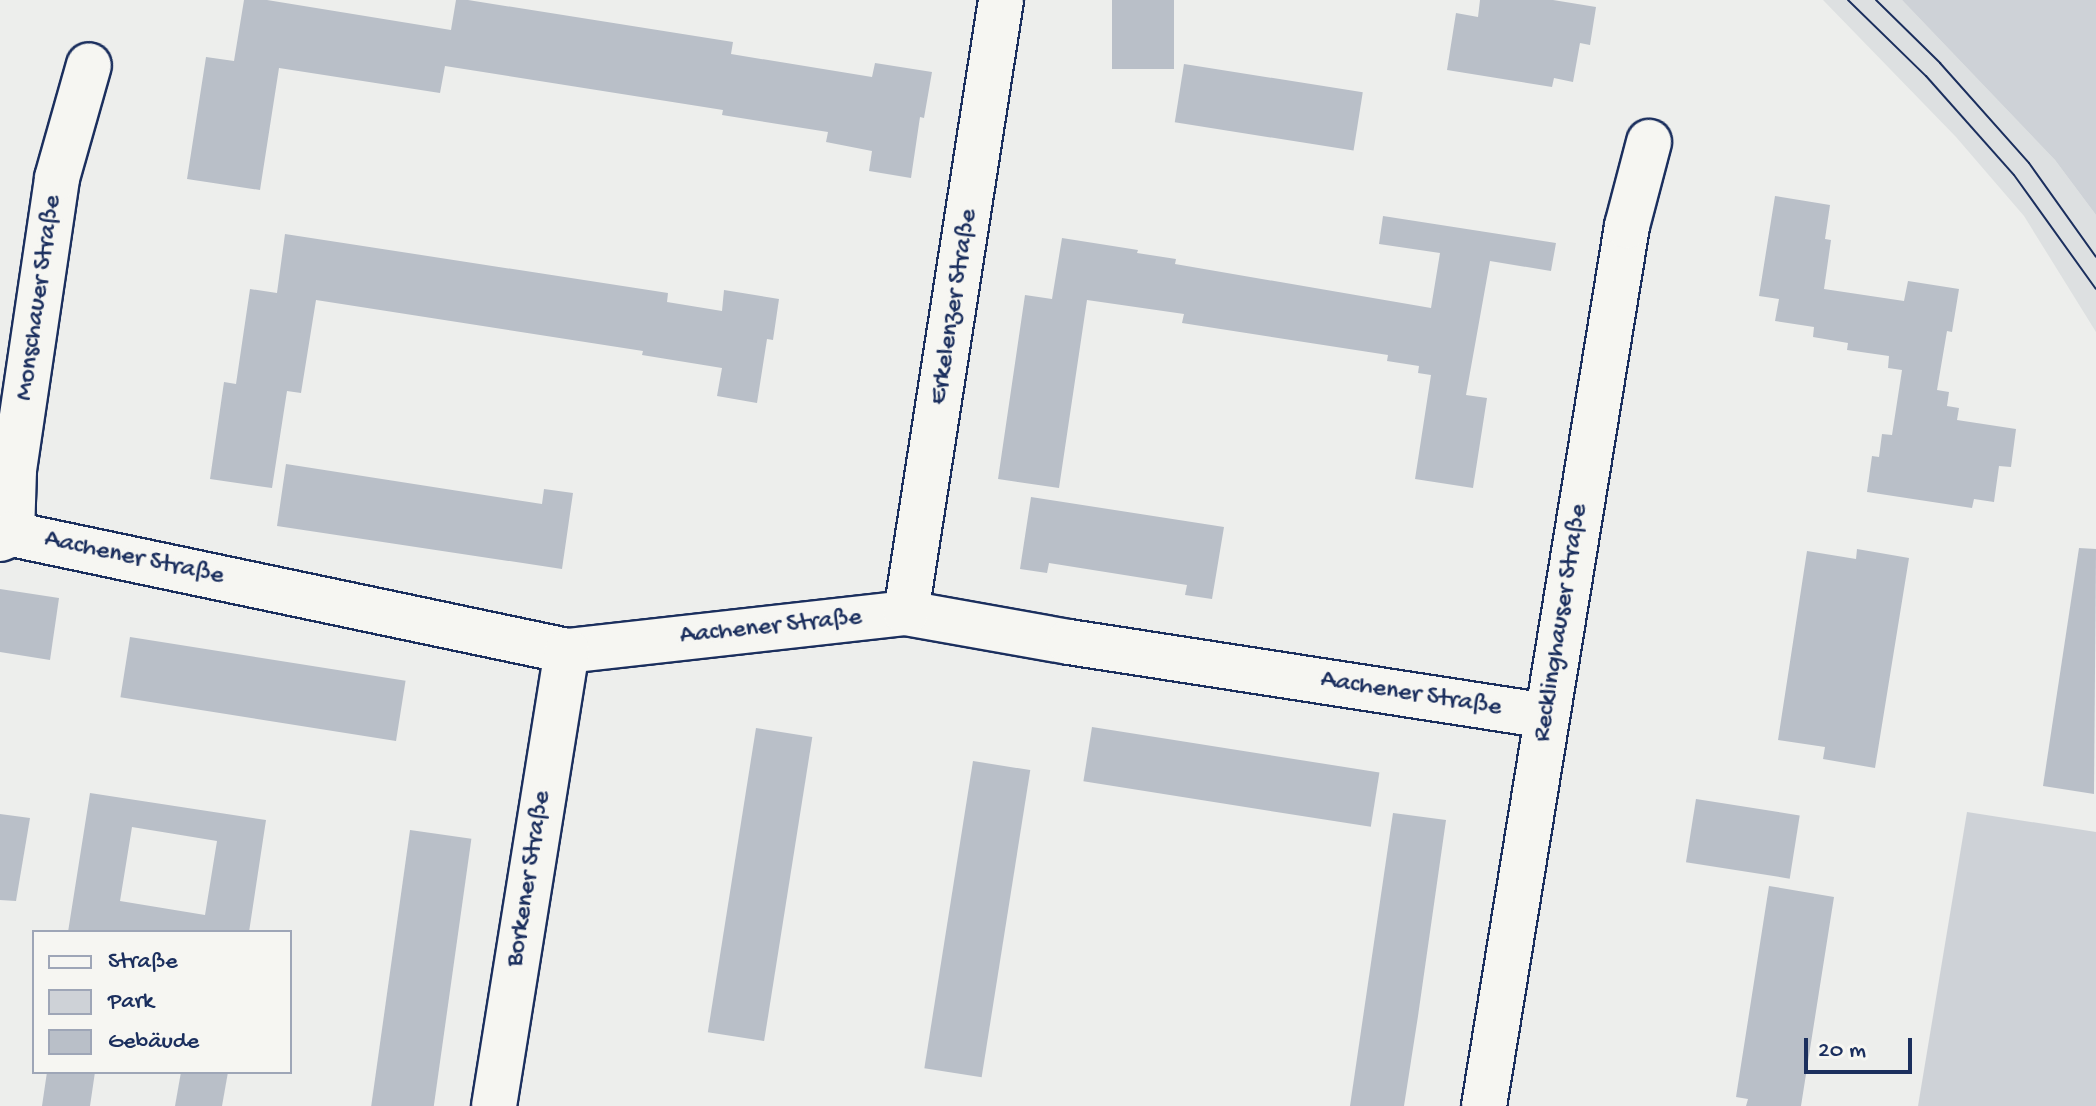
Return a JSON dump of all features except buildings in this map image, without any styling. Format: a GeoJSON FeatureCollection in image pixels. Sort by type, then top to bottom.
{"type":"FeatureCollection","features":[{"type":"Feature","properties":{"kind":"street","name":"Erkelenzer Straße"},"geometry":{"type":"LineString","coordinates":[[906,613],[1001,0]]}},
{"type":"Feature","properties":{"kind":"street","name":"Monschauer Straße"},"geometry":{"type":"LineString","coordinates":[[6,536],[57,178],[89,65]]}},
{"type":"Feature","properties":{"kind":"street","name":"Recklinghauser Straße"},"geometry":{"type":"LineString","coordinates":[[1484,1106],[1627,226],[1649,142]]}},
{"type":"Feature","properties":{"kind":"street","name":"Aachener Straße"},"geometry":{"type":"LineString","coordinates":[[6,536],[567,651],[906,613],[1069,642],[1546,716]]}},
{"type":"Feature","properties":{"kind":"street","name":"Borkener Straße"},"geometry":{"type":"LineString","coordinates":[[494,1106],[567,651]]}},
{"type":"Feature","properties":{"kind":"shaded area"},"geometry":{"type":"Polygon","coordinates":[[[1823,0],[1902,0],[2055,160],[2096,215],[2096,332],[2024,216],[1956,137],[1823,0]]]}},
{"type":"Feature","properties":{"kind":"green space"},"geometry":{"type":"Polygon","coordinates":[[[1902,0],[2096,0],[2096,215],[2055,160],[1902,0]]]}},
{"type":"Feature","properties":{"kind":"green space"},"geometry":{"type":"Polygon","coordinates":[[[1967,812],[2096,832],[2096,1106],[1918,1106],[1967,812]]]}},
{"type":"Feature","properties":{"kind":"tram line"},"geometry":{"type":"LineString","coordinates":[[1848,0],[1926,76],[2014,175],[2096,289]]}},
{"type":"Feature","properties":{"kind":"tram line"},"geometry":{"type":"LineString","coordinates":[[1876,0],[1940,63],[2029,163],[2096,257]]}}]}
